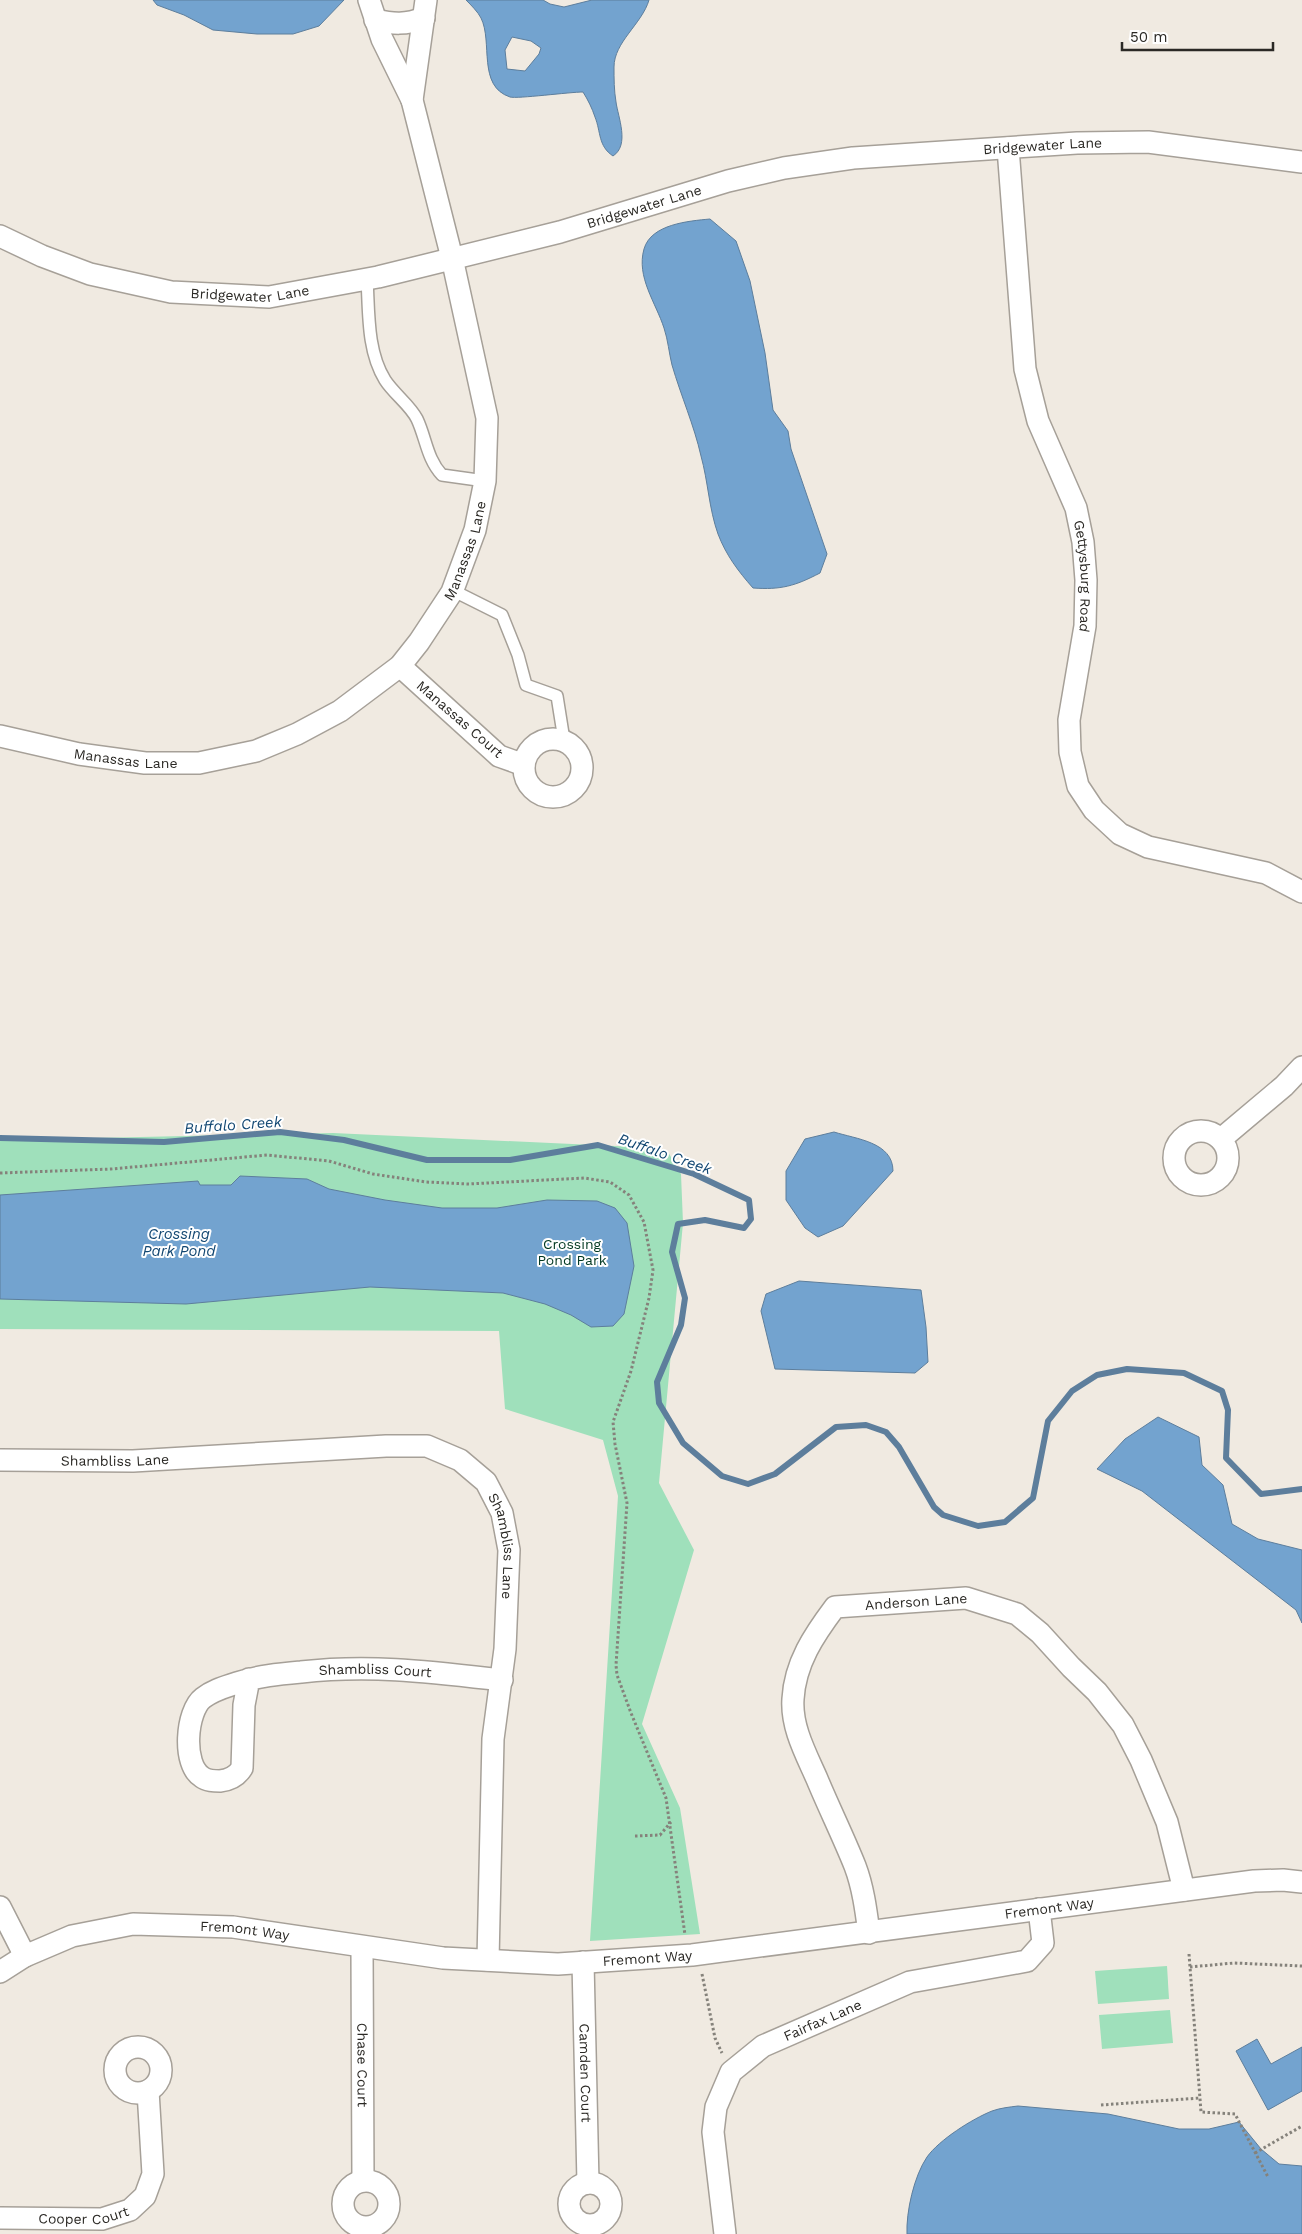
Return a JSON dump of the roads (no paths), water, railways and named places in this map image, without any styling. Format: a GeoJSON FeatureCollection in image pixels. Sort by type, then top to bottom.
{"type":"FeatureCollection","features":[{"type":"Feature","properties":{"kind":"street"},"geometry":{"type":"LineString","coordinates":[[372,10],[400,24],[411,23],[425,9]]}},
{"type":"Feature","properties":{"kind":"street","name":"Manassas Lane"},"geometry":{"type":"LineString","coordinates":[[0,736],[79,754],[144,763],[199,763],[256,751],[297,734],[340,711],[400,666],[419,642],[452,590],[475,530],[486,481],[488,418],[452,258],[412,100],[425,9]]}},
{"type":"Feature","properties":{"kind":"street"},"geometry":{"type":"LineString","coordinates":[[372,10],[392,61],[412,100]]}},
{"type":"Feature","properties":{"kind":"street","name":"Bridgewater Lane"},"geometry":{"type":"LineString","coordinates":[[0,236],[42,256],[90,274],[171,292],[268,297],[367,279],[560,232],[728,181],[784,168],[853,158],[1077,143],[1148,142],[1302,162]]}},
{"type":"Feature","properties":{"kind":"street","name":"Gettysburg Road"},"geometry":{"type":"LineString","coordinates":[[1008,148],[1025,369],[1038,422],[1076,508],[1083,542],[1086,580],[1085,626],[1068,720],[1070,752],[1078,786],[1094,810],[1120,834],[1148,847],[1266,873],[1302,892]]}},
{"type":"Feature","properties":{"kind":"street","name":"Manassas Court"},"geometry":{"type":"LineString","coordinates":[[400,666],[499,756],[524,765]]}},
{"type":"Feature","properties":{"kind":"street"},"geometry":{"type":"LineString","coordinates":[[551,738],[564,740],[578,752],[582,761],[583,771],[580,780],[568,794],[550,798],[541,795],[527,783],[524,774],[526,755],[541,740],[551,738]]}},
{"type":"Feature","properties":{"kind":"street"},"geometry":{"type":"LineString","coordinates":[[1221,1139],[1284,1086],[1302,1067]]}},
{"type":"Feature","properties":{"kind":"street","name":"Shambliss Lane"},"geometry":{"type":"LineString","coordinates":[[0,1460],[133,1461],[386,1446],[428,1446],[460,1460],[486,1482],[502,1513],[509,1550],[505,1649],[493,1739],[488,1960]]}},
{"type":"Feature","properties":{"kind":"street","name":"Anderson Lane"},"geometry":{"type":"LineString","coordinates":[[869,1933],[864,1899],[856,1867],[804,1750],[794,1722],[793,1700],[799,1670],[812,1638],[834,1607],[966,1598],[1016,1614],[1040,1633],[1070,1667],[1097,1692],[1122,1725],[1141,1760],[1167,1822],[1184,1890]]}},
{"type":"Feature","properties":{"kind":"street","name":"Shambliss Court"},"geometry":{"type":"LineString","coordinates":[[249,1679],[244,1706],[242,1768],[230,1780],[216,1781],[202,1778],[193,1767],[189,1753],[189,1723],[194,1706],[208,1694],[249,1679],[342,1667],[418,1670],[502,1680]]}},
{"type":"Feature","properties":{"kind":"street","name":"Fremont Way"},"geometry":{"type":"LineString","coordinates":[[0,1972],[25,1956],[72,1936],[133,1924],[233,1927],[443,1958],[558,1964],[695,1955],[1254,1880],[1302,1882]]}},
{"type":"Feature","properties":{"kind":"street"},"geometry":{"type":"LineString","coordinates":[[0,1907],[25,1956]]}},
{"type":"Feature","properties":{"kind":"street","name":"Fairfax Lane"},"geometry":{"type":"LineString","coordinates":[[725,2234],[713,2132],[716,2107],[731,2072],[763,2046],[910,1982],[1027,1961],[1043,1943],[1039,1910]]}},
{"type":"Feature","properties":{"kind":"street","name":"Chase Court"},"geometry":{"type":"LineString","coordinates":[[362,1947],[363,2181]]}},
{"type":"Feature","properties":{"kind":"street","name":"Camden Court"},"geometry":{"type":"LineString","coordinates":[[583,1962],[588,2183]]}},
{"type":"Feature","properties":{"kind":"street","name":"Cooper Court"},"geometry":{"type":"LineString","coordinates":[[0,2218],[102,2219],[130,2210],[145,2196],[153,2174],[148,2091]]}},
{"type":"Feature","properties":{"kind":"lane"},"geometry":{"type":"LineString","coordinates":[[367,279],[370,326],[376,365],[387,383],[416,418],[432,465],[442,475],[486,481]]}},
{"type":"Feature","properties":{"kind":"lane"},"geometry":{"type":"LineString","coordinates":[[452,590],[502,615],[518,655],[526,685],[557,696],[564,740]]}},
{"type":"Feature","properties":{"kind":"water"},"geometry":{"type":"Polygon","coordinates":[[[153,0],[344,0],[319,26],[293,34],[257,34],[213,30],[184,15],[157,5],[153,0]]]}},
{"type":"Feature","properties":{"kind":"water"},"geometry":{"type":"Polygon","coordinates":[[[466,0],[543,0],[550,4],[564,7],[592,0],[649,0],[641,17],[618,49],[615,58],[615,93],[622,138],[618,151],[613,156],[602,143],[594,114],[583,92],[510,97],[500,91],[493,83],[489,73],[486,39],[481,18],[466,0]],[[512,37],[505,50],[507,69],[525,71],[539,54],[541,48],[531,41],[512,37]]]}},
{"type":"Feature","properties":{"kind":"water"},"geometry":{"type":"Polygon","coordinates":[[[710,219],[736,241],[750,281],[765,353],[773,410],[788,431],[791,449],[827,554],[820,573],[788,586],[753,588],[742,575],[721,542],[713,515],[698,444],[672,365],[667,337],[645,280],[642,259],[644,249],[654,234],[672,225],[710,219]]]}},
{"type":"Feature","properties":{"kind":"water"},"geometry":{"type":"Polygon","coordinates":[[[834,1132],[872,1143],[880,1148],[891,1161],[893,1171],[843,1226],[818,1237],[805,1228],[786,1200],[786,1171],[805,1139],[834,1132]]]}},
{"type":"Feature","properties":{"kind":"water","name":"Crossing Park Pond"},"geometry":{"type":"Polygon","coordinates":[[[240,1176],[307,1179],[329,1189],[385,1200],[442,1208],[497,1208],[547,1200],[597,1201],[615,1208],[627,1223],[634,1266],[624,1314],[613,1326],[591,1327],[571,1315],[545,1304],[503,1293],[370,1287],[186,1304],[0,1299],[0,1195],[198,1181],[200,1185],[231,1185],[240,1176]]]}},
{"type":"Feature","properties":{"kind":"water"},"geometry":{"type":"Polygon","coordinates":[[[799,1281],[921,1290],[928,1362],[915,1373],[775,1369],[761,1311],[766,1294],[799,1281]]]}},
{"type":"Feature","properties":{"kind":"water"},"geometry":{"type":"Polygon","coordinates":[[[1158,1417],[1199,1437],[1202,1465],[1223,1485],[1232,1524],[1258,1539],[1302,1550],[1302,1623],[1296,1610],[1142,1491],[1097,1469],[1125,1439],[1158,1417]]]}},
{"type":"Feature","properties":{"kind":"water"},"geometry":{"type":"Polygon","coordinates":[[[1257,2039],[1271,2064],[1302,2047],[1302,2091],[1268,2110],[1236,2051],[1257,2039]]]}},
{"type":"Feature","properties":{"kind":"water"},"geometry":{"type":"Polygon","coordinates":[[[1018,2106],[1108,2114],[1179,2129],[1209,2129],[1239,2122],[1261,2149],[1279,2164],[1302,2166],[1302,2234],[907,2234],[909,2205],[915,2184],[922,2165],[932,2150],[975,2119],[995,2110],[1018,2106]]]}},
{"type":"Feature","properties":{"kind":"waterway","name":"Buffalo Creek"},"geometry":{"type":"LineString","coordinates":[[0,1138],[164,1142],[280,1132],[344,1140],[427,1160],[510,1160],[598,1145],[694,1174],[749,1200],[751,1219],[744,1228],[705,1220],[678,1224],[672,1252],[685,1298],[681,1325],[657,1382],[659,1403],[683,1443],[722,1476],[748,1484],[775,1474],[836,1427],[866,1425],[886,1432],[899,1447],[934,1507],[943,1515],[978,1526],[1005,1522],[1033,1498],[1048,1421],[1072,1391],[1097,1375],[1127,1369],[1184,1373],[1222,1391],[1228,1410],[1226,1458],[1261,1494],[1302,1489]]}},
{"type":"Feature","properties":{"kind":"park label","name":"Crossing Pond Park"},"geometry":{"type":"Point","coordinates":[572,1252]}}]}
